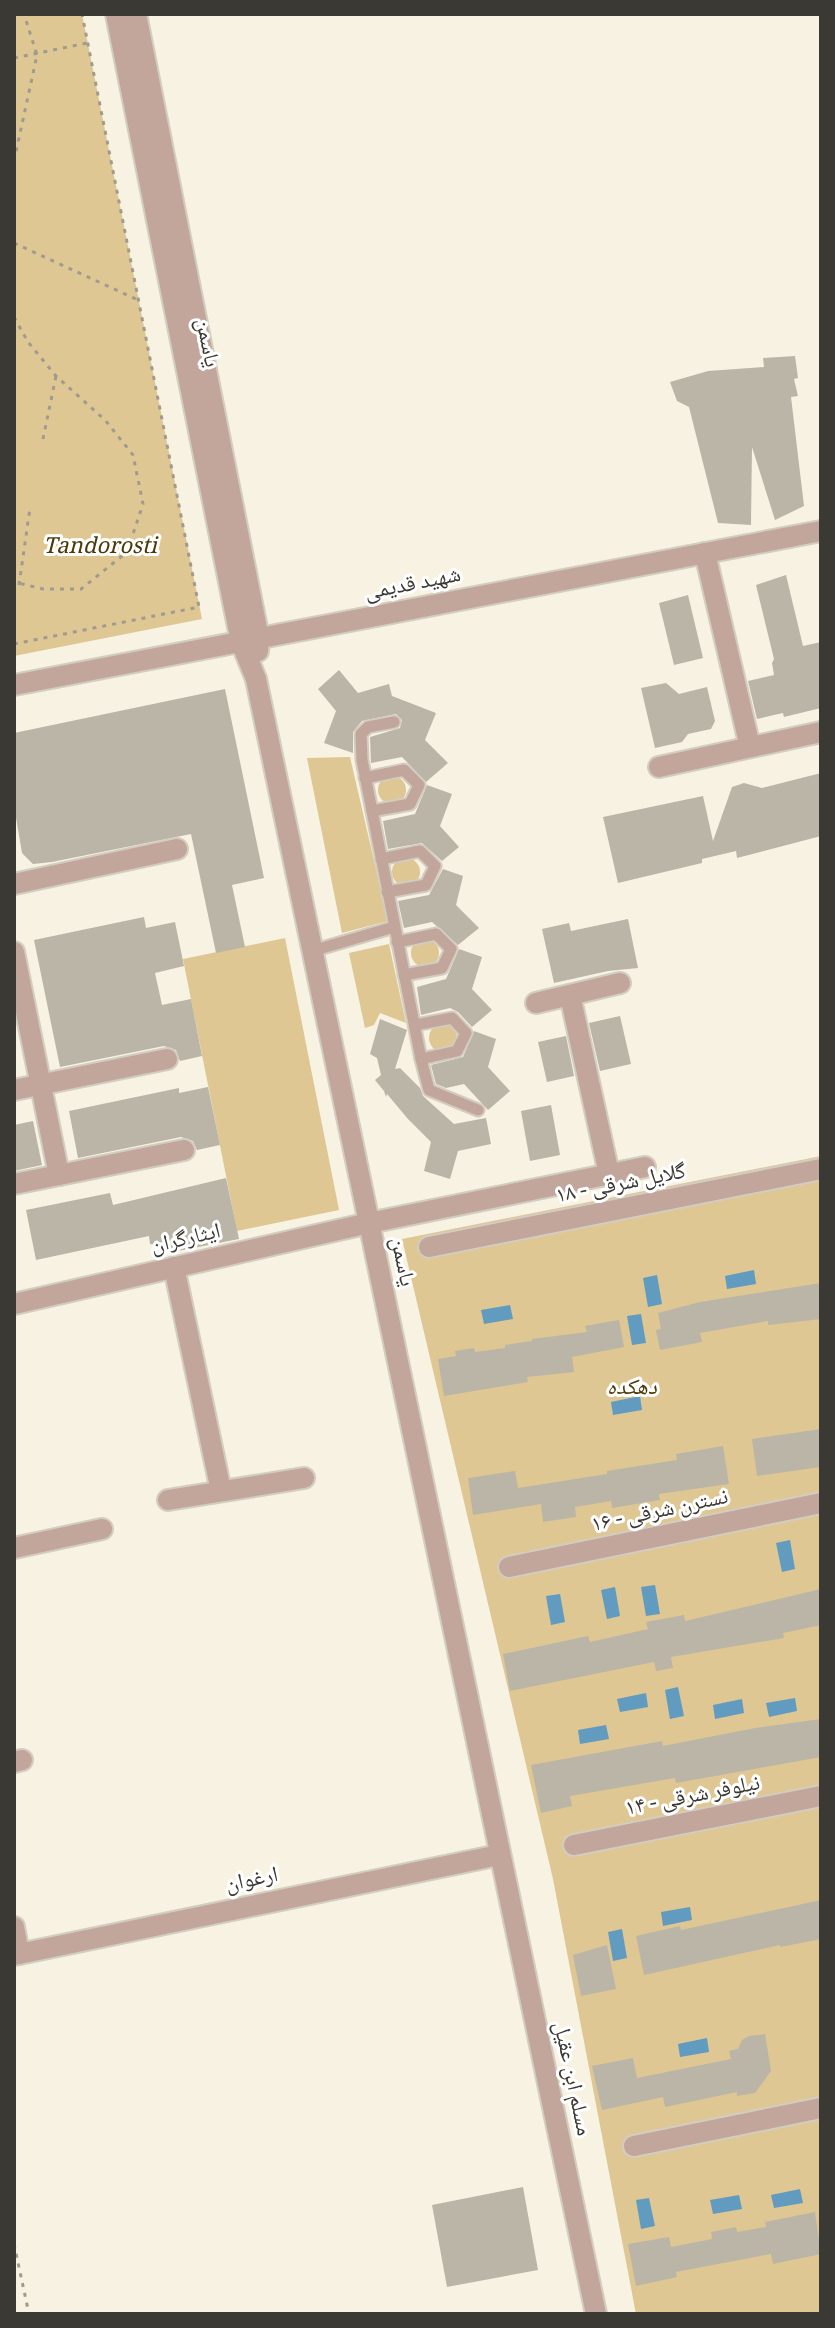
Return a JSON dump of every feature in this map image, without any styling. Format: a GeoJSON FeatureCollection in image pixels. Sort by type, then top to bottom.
{"type":"FeatureCollection","features":[{"type":"Feature","properties":{"kind":"street","name":"یاسمن"},"geometry":{"type":"LineString","coordinates":[[116,14],[250,641]]}},
{"type":"Feature","properties":{"kind":"street","name":"یاسمن"},"geometry":{"type":"LineString","coordinates":[[136,14],[256,679],[499,1855]]}},
{"type":"Feature","properties":{"kind":"street","name":"شهید قدیمی"},"geometry":{"type":"LineString","coordinates":[[14,685],[821,531]]}},
{"type":"Feature","properties":{"kind":"street"},"geometry":{"type":"LineString","coordinates":[[705,553],[750,747]]}},
{"type":"Feature","properties":{"kind":"street"},"geometry":{"type":"LineString","coordinates":[[659,767],[821,732]]}},
{"type":"Feature","properties":{"kind":"street"},"geometry":{"type":"LineString","coordinates":[[14,884],[177,849]]}},
{"type":"Feature","properties":{"kind":"street"},"geometry":{"type":"LineString","coordinates":[[14,952],[59,1175]]}},
{"type":"Feature","properties":{"kind":"street"},"geometry":{"type":"LineString","coordinates":[[536,1003],[620,983]]}},
{"type":"Feature","properties":{"kind":"street"},"geometry":{"type":"LineString","coordinates":[[570,995],[609,1174]]}},
{"type":"Feature","properties":{"kind":"street"},"geometry":{"type":"LineString","coordinates":[[14,1090],[167,1059]]}},
{"type":"Feature","properties":{"kind":"street"},"geometry":{"type":"LineString","coordinates":[[14,1184],[184,1150]]}},
{"type":"Feature","properties":{"kind":"street","name":"ایثارگران"},"geometry":{"type":"LineString","coordinates":[[14,1304],[369,1223],[645,1167]]}},
{"type":"Feature","properties":{"kind":"street","name":"گلایل شرقی - ۱۸"},"geometry":{"type":"LineString","coordinates":[[429,1247],[821,1169]]}},
{"type":"Feature","properties":{"kind":"street"},"geometry":{"type":"LineString","coordinates":[[174,1267],[221,1491]]}},
{"type":"Feature","properties":{"kind":"street"},"geometry":{"type":"LineString","coordinates":[[168,1500],[304,1478]]}},
{"type":"Feature","properties":{"kind":"street","name":"نسترن شرقی - ۱۶"},"geometry":{"type":"LineString","coordinates":[[509,1567],[821,1503]]}},
{"type":"Feature","properties":{"kind":"street"},"geometry":{"type":"LineString","coordinates":[[14,1548],[102,1529]]}},
{"type":"Feature","properties":{"kind":"street","name":"نیلوفر شرقی - ۱۴"},"geometry":{"type":"LineString","coordinates":[[574,1845],[821,1796]]}},
{"type":"Feature","properties":{"kind":"street","name":"ارغوان"},"geometry":{"type":"LineString","coordinates":[[17,1954],[499,1855]]}},
{"type":"Feature","properties":{"kind":"street","name":"مسلم ابن عقیل"},"geometry":{"type":"LineString","coordinates":[[499,1855],[596,2314]]}},
{"type":"Feature","properties":{"kind":"street"},"geometry":{"type":"LineString","coordinates":[[14,1927],[17,1954]]}},
{"type":"Feature","properties":{"kind":"street"},"geometry":{"type":"LineString","coordinates":[[634,2146],[821,2108]]}},
{"type":"Feature","properties":{"kind":"lane"},"geometry":{"type":"LineString","coordinates":[[394,722],[368,727],[361,734],[365,778],[421,1059],[429,1090],[478,1110]]}},
{"type":"Feature","properties":{"kind":"lane"},"geometry":{"type":"LineString","coordinates":[[365,778],[404,770],[419,785],[410,804],[372,811]]}},
{"type":"Feature","properties":{"kind":"lane"},"geometry":{"type":"LineString","coordinates":[[381,859],[420,851],[435,866],[426,885],[387,892]]}},
{"type":"Feature","properties":{"kind":"lane"},"geometry":{"type":"LineString","coordinates":[[312,951],[394,927]]}},
{"type":"Feature","properties":{"kind":"lane"},"geometry":{"type":"LineString","coordinates":[[397,942],[436,934],[451,949],[442,968],[404,975]]}},
{"type":"Feature","properties":{"kind":"lane"},"geometry":{"type":"LineString","coordinates":[[415,1025],[452,1018],[466,1033],[457,1051],[421,1059]]}},
{"type":"Feature","properties":{"kind":"path"},"geometry":{"type":"LineString","coordinates":[[14,161],[37,55],[24,14]]}},
{"type":"Feature","properties":{"kind":"path"},"geometry":{"type":"LineString","coordinates":[[14,644],[199,607],[82,14]]}},
{"type":"Feature","properties":{"kind":"path"},"geometry":{"type":"LineString","coordinates":[[14,58],[87,43]]}},
{"type":"Feature","properties":{"kind":"path"},"geometry":{"type":"LineString","coordinates":[[14,243],[138,300]]}},
{"type":"Feature","properties":{"kind":"path"},"geometry":{"type":"LineString","coordinates":[[14,317],[28,342],[56,376],[105,420],[133,455],[143,504],[127,552],[81,589],[19,585],[14,582]]}},
{"type":"Feature","properties":{"kind":"path"},"geometry":{"type":"LineString","coordinates":[[43,439],[56,376]]}},
{"type":"Feature","properties":{"kind":"path"},"geometry":{"type":"LineString","coordinates":[[19,585],[30,508]]}},
{"type":"Feature","properties":{"kind":"path"},"geometry":{"type":"LineString","coordinates":[[14,2244],[29,2314]]}},
{"type":"Feature","properties":{"kind":"green space","name":"Tandorosti"},"geometry":{"type":"Polygon","coordinates":[[[14,14],[82,14],[202,619],[14,656],[14,14]]]}},
{"type":"Feature","properties":{"kind":"green space"},"geometry":{"type":"Polygon","coordinates":[[[350,757],[388,921],[342,933],[307,758],[350,757]]]}},
{"type":"Feature","properties":{"kind":"green space"},"geometry":{"type":"Polygon","coordinates":[[[392,776],[402,780],[406,790],[402,800],[392,804],[382,800],[378,790],[382,780],[392,776]]]}},
{"type":"Feature","properties":{"kind":"green space"},"geometry":{"type":"Polygon","coordinates":[[[406,858],[416,862],[420,872],[416,882],[406,886],[396,882],[392,872],[396,862],[406,858]]]}},
{"type":"Feature","properties":{"kind":"green space"},"geometry":{"type":"Polygon","coordinates":[[[285,938],[339,1210],[237,1231],[183,959],[285,938]]]}},
{"type":"Feature","properties":{"kind":"green space"},"geometry":{"type":"Polygon","coordinates":[[[425,939],[435,943],[439,953],[435,963],[425,967],[415,963],[411,953],[415,943],[425,939]]]}},
{"type":"Feature","properties":{"kind":"green space"},"geometry":{"type":"Polygon","coordinates":[[[389,944],[406,1023],[380,1013],[374,1025],[365,1028],[349,953],[389,944]]]}},
{"type":"Feature","properties":{"kind":"green space"},"geometry":{"type":"Polygon","coordinates":[[[443,1024],[453,1028],[457,1038],[453,1048],[443,1052],[433,1048],[429,1038],[433,1028],[443,1024]]]}},
{"type":"Feature","properties":{"kind":"green space","name":"دهکده"},"geometry":{"type":"Polygon","coordinates":[[[821,1156],[821,2314],[636,2314],[553,1879],[402,1239],[821,1156]]]}},
{"type":"Feature","properties":{"kind":"water"},"geometry":{"type":"Polygon","coordinates":[[[754,1270],[756,1284],[727,1289],[725,1276],[754,1270]]]}},
{"type":"Feature","properties":{"kind":"water"},"geometry":{"type":"Polygon","coordinates":[[[657,1275],[662,1304],[648,1307],[643,1278],[657,1275]]]}},
{"type":"Feature","properties":{"kind":"water"},"geometry":{"type":"Polygon","coordinates":[[[510,1305],[513,1319],[484,1324],[481,1310],[510,1305]]]}},
{"type":"Feature","properties":{"kind":"water"},"geometry":{"type":"Polygon","coordinates":[[[641,1314],[646,1343],[632,1345],[627,1316],[641,1314]]]}},
{"type":"Feature","properties":{"kind":"water"},"geometry":{"type":"Polygon","coordinates":[[[640,1396],[642,1410],[613,1415],[611,1402],[640,1396]]]}},
{"type":"Feature","properties":{"kind":"water"},"geometry":{"type":"Polygon","coordinates":[[[790,1540],[795,1569],[782,1572],[776,1543],[790,1540]]]}},
{"type":"Feature","properties":{"kind":"water"},"geometry":{"type":"Polygon","coordinates":[[[655,1585],[660,1614],[646,1616],[641,1587],[655,1585]]]}},
{"type":"Feature","properties":{"kind":"water"},"geometry":{"type":"Polygon","coordinates":[[[615,1587],[620,1616],[607,1619],[601,1590],[615,1587]]]}},
{"type":"Feature","properties":{"kind":"water"},"geometry":{"type":"Polygon","coordinates":[[[560,1594],[565,1622],[551,1625],[546,1596],[560,1594]]]}},
{"type":"Feature","properties":{"kind":"water"},"geometry":{"type":"Polygon","coordinates":[[[678,1687],[684,1716],[670,1719],[665,1690],[678,1687]]]}},
{"type":"Feature","properties":{"kind":"water"},"geometry":{"type":"Polygon","coordinates":[[[646,1693],[648,1707],[620,1712],[617,1699],[646,1693]]]}},
{"type":"Feature","properties":{"kind":"water"},"geometry":{"type":"Polygon","coordinates":[[[795,1698],[797,1711],[769,1717],[766,1703],[795,1698]]]}},
{"type":"Feature","properties":{"kind":"water"},"geometry":{"type":"Polygon","coordinates":[[[742,1699],[744,1713],[715,1719],[713,1705],[742,1699]]]}},
{"type":"Feature","properties":{"kind":"water"},"geometry":{"type":"Polygon","coordinates":[[[606,1725],[609,1739],[580,1744],[578,1730],[606,1725]]]}},
{"type":"Feature","properties":{"kind":"water"},"geometry":{"type":"Polygon","coordinates":[[[690,1907],[692,1920],[663,1926],[661,1912],[690,1907]]]}},
{"type":"Feature","properties":{"kind":"water"},"geometry":{"type":"Polygon","coordinates":[[[622,1929],[627,1958],[613,1961],[608,1932],[622,1929]]]}},
{"type":"Feature","properties":{"kind":"water"},"geometry":{"type":"Polygon","coordinates":[[[707,2038],[709,2052],[680,2057],[678,2044],[707,2038]]]}},
{"type":"Feature","properties":{"kind":"water"},"geometry":{"type":"Polygon","coordinates":[[[800,2189],[803,2203],[774,2208],[771,2195],[800,2189]]]}},
{"type":"Feature","properties":{"kind":"water"},"geometry":{"type":"Polygon","coordinates":[[[739,2195],[742,2209],[713,2214],[710,2200],[739,2195]]]}},
{"type":"Feature","properties":{"kind":"water"},"geometry":{"type":"Polygon","coordinates":[[[649,2198],[655,2226],[641,2229],[636,2200],[649,2198]]]}},
{"type":"Feature","properties":{"kind":"building"},"geometry":{"type":"Polygon","coordinates":[[[795,356],[798,378],[794,379],[798,396],[791,397],[804,506],[775,520],[752,447],[751,525],[718,523],[689,407],[677,401],[670,382],[708,371],[764,367],[763,358],[795,356]]]}},
{"type":"Feature","properties":{"kind":"building"},"geometry":{"type":"Polygon","coordinates":[[[786,575],[803,646],[821,642],[821,708],[784,717],[783,713],[757,719],[748,681],[774,675],[774,659],[756,585],[786,575]]]}},
{"type":"Feature","properties":{"kind":"building"},"geometry":{"type":"Polygon","coordinates":[[[688,595],[703,658],[674,665],[659,603],[688,595]]]}},
{"type":"Feature","properties":{"kind":"building"},"geometry":{"type":"Polygon","coordinates":[[[339,670],[358,693],[389,684],[392,696],[436,713],[425,740],[448,763],[426,782],[402,757],[371,763],[370,737],[400,728],[402,720],[396,714],[362,721],[353,732],[353,753],[324,743],[336,711],[318,689],[339,670]]]}},
{"type":"Feature","properties":{"kind":"building"},"geometry":{"type":"Polygon","coordinates":[[[666,683],[679,694],[707,687],[715,721],[711,729],[688,734],[682,742],[655,748],[641,688],[666,683]]]}},
{"type":"Feature","properties":{"kind":"building"},"geometry":{"type":"Polygon","coordinates":[[[225,689],[264,878],[232,885],[245,947],[216,953],[191,834],[52,862],[33,864],[22,853],[14,806],[14,733],[225,689]]]}},
{"type":"Feature","properties":{"kind":"building"},"geometry":{"type":"Polygon","coordinates":[[[821,773],[821,836],[737,858],[736,851],[702,859],[702,863],[618,883],[603,817],[703,796],[713,841],[732,787],[744,783],[762,788],[821,773]]]}},
{"type":"Feature","properties":{"kind":"building"},"geometry":{"type":"Polygon","coordinates":[[[427,785],[452,794],[440,826],[459,847],[442,861],[422,843],[388,849],[383,821],[415,814],[427,785]]]}},
{"type":"Feature","properties":{"kind":"building"},"geometry":{"type":"Polygon","coordinates":[[[443,869],[463,876],[456,905],[479,928],[458,945],[432,922],[404,928],[398,901],[429,895],[443,869]]]}},
{"type":"Feature","properties":{"kind":"building"},"geometry":{"type":"Polygon","coordinates":[[[144,917],[146,928],[175,922],[184,966],[155,973],[162,1005],[191,999],[202,1056],[180,1061],[176,1050],[164,1046],[60,1067],[34,940],[144,917]]]}},
{"type":"Feature","properties":{"kind":"building"},"geometry":{"type":"Polygon","coordinates":[[[628,919],[638,968],[554,983],[542,929],[569,923],[571,931],[628,919]]]}},
{"type":"Feature","properties":{"kind":"building"},"geometry":{"type":"Polygon","coordinates":[[[459,949],[482,957],[472,989],[492,1010],[472,1027],[450,1008],[421,1015],[417,987],[446,979],[459,949]]]}},
{"type":"Feature","properties":{"kind":"building"},"geometry":{"type":"Polygon","coordinates":[[[620,1016],[631,1064],[600,1071],[589,1023],[620,1016]]]}},
{"type":"Feature","properties":{"kind":"building"},"geometry":{"type":"Polygon","coordinates":[[[380,1019],[407,1030],[395,1069],[400,1068],[420,1088],[423,1096],[454,1124],[486,1118],[491,1144],[458,1151],[450,1179],[424,1171],[431,1142],[387,1094],[386,1097],[375,1080],[381,1075],[377,1058],[370,1054],[380,1019]]]}},
{"type":"Feature","properties":{"kind":"building"},"geometry":{"type":"Polygon","coordinates":[[[474,1031],[496,1039],[488,1067],[510,1091],[488,1110],[464,1084],[446,1088],[436,1084],[431,1065],[463,1057],[474,1031]]]}},
{"type":"Feature","properties":{"kind":"building"},"geometry":{"type":"Polygon","coordinates":[[[566,1036],[574,1076],[547,1082],[538,1042],[566,1036]]]}},
{"type":"Feature","properties":{"kind":"building"},"geometry":{"type":"Polygon","coordinates":[[[208,1087],[220,1145],[197,1150],[193,1141],[181,1137],[78,1158],[69,1111],[179,1088],[179,1093],[208,1087]]]}},
{"type":"Feature","properties":{"kind":"building"},"geometry":{"type":"Polygon","coordinates":[[[551,1105],[560,1155],[530,1161],[521,1111],[551,1105]]]}},
{"type":"Feature","properties":{"kind":"building"},"geometry":{"type":"Polygon","coordinates":[[[33,1121],[42,1165],[14,1171],[14,1125],[33,1121]]]}},
{"type":"Feature","properties":{"kind":"building"},"geometry":{"type":"Polygon","coordinates":[[[226,1178],[239,1239],[173,1252],[169,1246],[150,1244],[149,1236],[36,1260],[26,1210],[110,1193],[113,1205],[226,1178]]]}},
{"type":"Feature","properties":{"kind":"building"},"geometry":{"type":"Polygon","coordinates":[[[821,1283],[821,1319],[768,1325],[768,1321],[700,1333],[702,1342],[660,1350],[656,1330],[661,1329],[658,1313],[700,1302],[821,1283]]]}},
{"type":"Feature","properties":{"kind":"building"},"geometry":{"type":"Polygon","coordinates":[[[619,1320],[624,1347],[572,1357],[574,1372],[527,1377],[528,1382],[444,1396],[438,1359],[456,1356],[455,1351],[505,1348],[505,1345],[532,1339],[587,1332],[585,1326],[619,1320]]]}},
{"type":"Feature","properties":{"kind":"building"},"geometry":{"type":"Polygon","coordinates":[[[821,1429],[821,1467],[757,1476],[752,1439],[821,1429]]]}},
{"type":"Feature","properties":{"kind":"building"},"geometry":{"type":"Polygon","coordinates":[[[723,1446],[729,1484],[659,1494],[660,1500],[612,1508],[611,1501],[575,1507],[576,1517],[543,1522],[541,1504],[473,1515],[468,1478],[515,1471],[518,1488],[677,1460],[676,1454],[723,1446]]]}},
{"type":"Feature","properties":{"kind":"building"},"geometry":{"type":"Polygon","coordinates":[[[821,1589],[821,1625],[783,1633],[784,1638],[671,1657],[673,1668],[656,1671],[654,1662],[510,1691],[503,1654],[588,1636],[590,1642],[648,1629],[646,1622],[684,1615],[685,1621],[821,1589]]]}},
{"type":"Feature","properties":{"kind":"building"},"geometry":{"type":"Polygon","coordinates":[[[821,1719],[821,1757],[676,1783],[675,1778],[570,1796],[572,1806],[541,1813],[531,1765],[662,1741],[663,1746],[821,1719]]]}},
{"type":"Feature","properties":{"kind":"building"},"geometry":{"type":"Polygon","coordinates":[[[821,1900],[821,1939],[644,1975],[636,1936],[680,1926],[681,1930],[821,1900]]]}},
{"type":"Feature","properties":{"kind":"building"},"geometry":{"type":"Polygon","coordinates":[[[607,1945],[616,1989],[581,1996],[573,1955],[607,1945]]]}},
{"type":"Feature","properties":{"kind":"building"},"geometry":{"type":"Polygon","coordinates":[[[765,2034],[771,2071],[755,2093],[737,2096],[737,2092],[665,2107],[663,2097],[602,2110],[592,2066],[633,2058],[637,2078],[731,2059],[729,2051],[738,2049],[742,2040],[765,2034]]]}},
{"type":"Feature","properties":{"kind":"building"},"geometry":{"type":"Polygon","coordinates":[[[523,2187],[538,2270],[447,2287],[432,2205],[523,2187]]]}},
{"type":"Feature","properties":{"kind":"building"},"geometry":{"type":"Polygon","coordinates":[[[815,2212],[821,2254],[773,2264],[771,2254],[676,2272],[677,2277],[636,2286],[628,2244],[669,2237],[671,2247],[712,2239],[711,2232],[736,2227],[737,2232],[766,2227],[765,2222],[815,2212]]]}}]}
